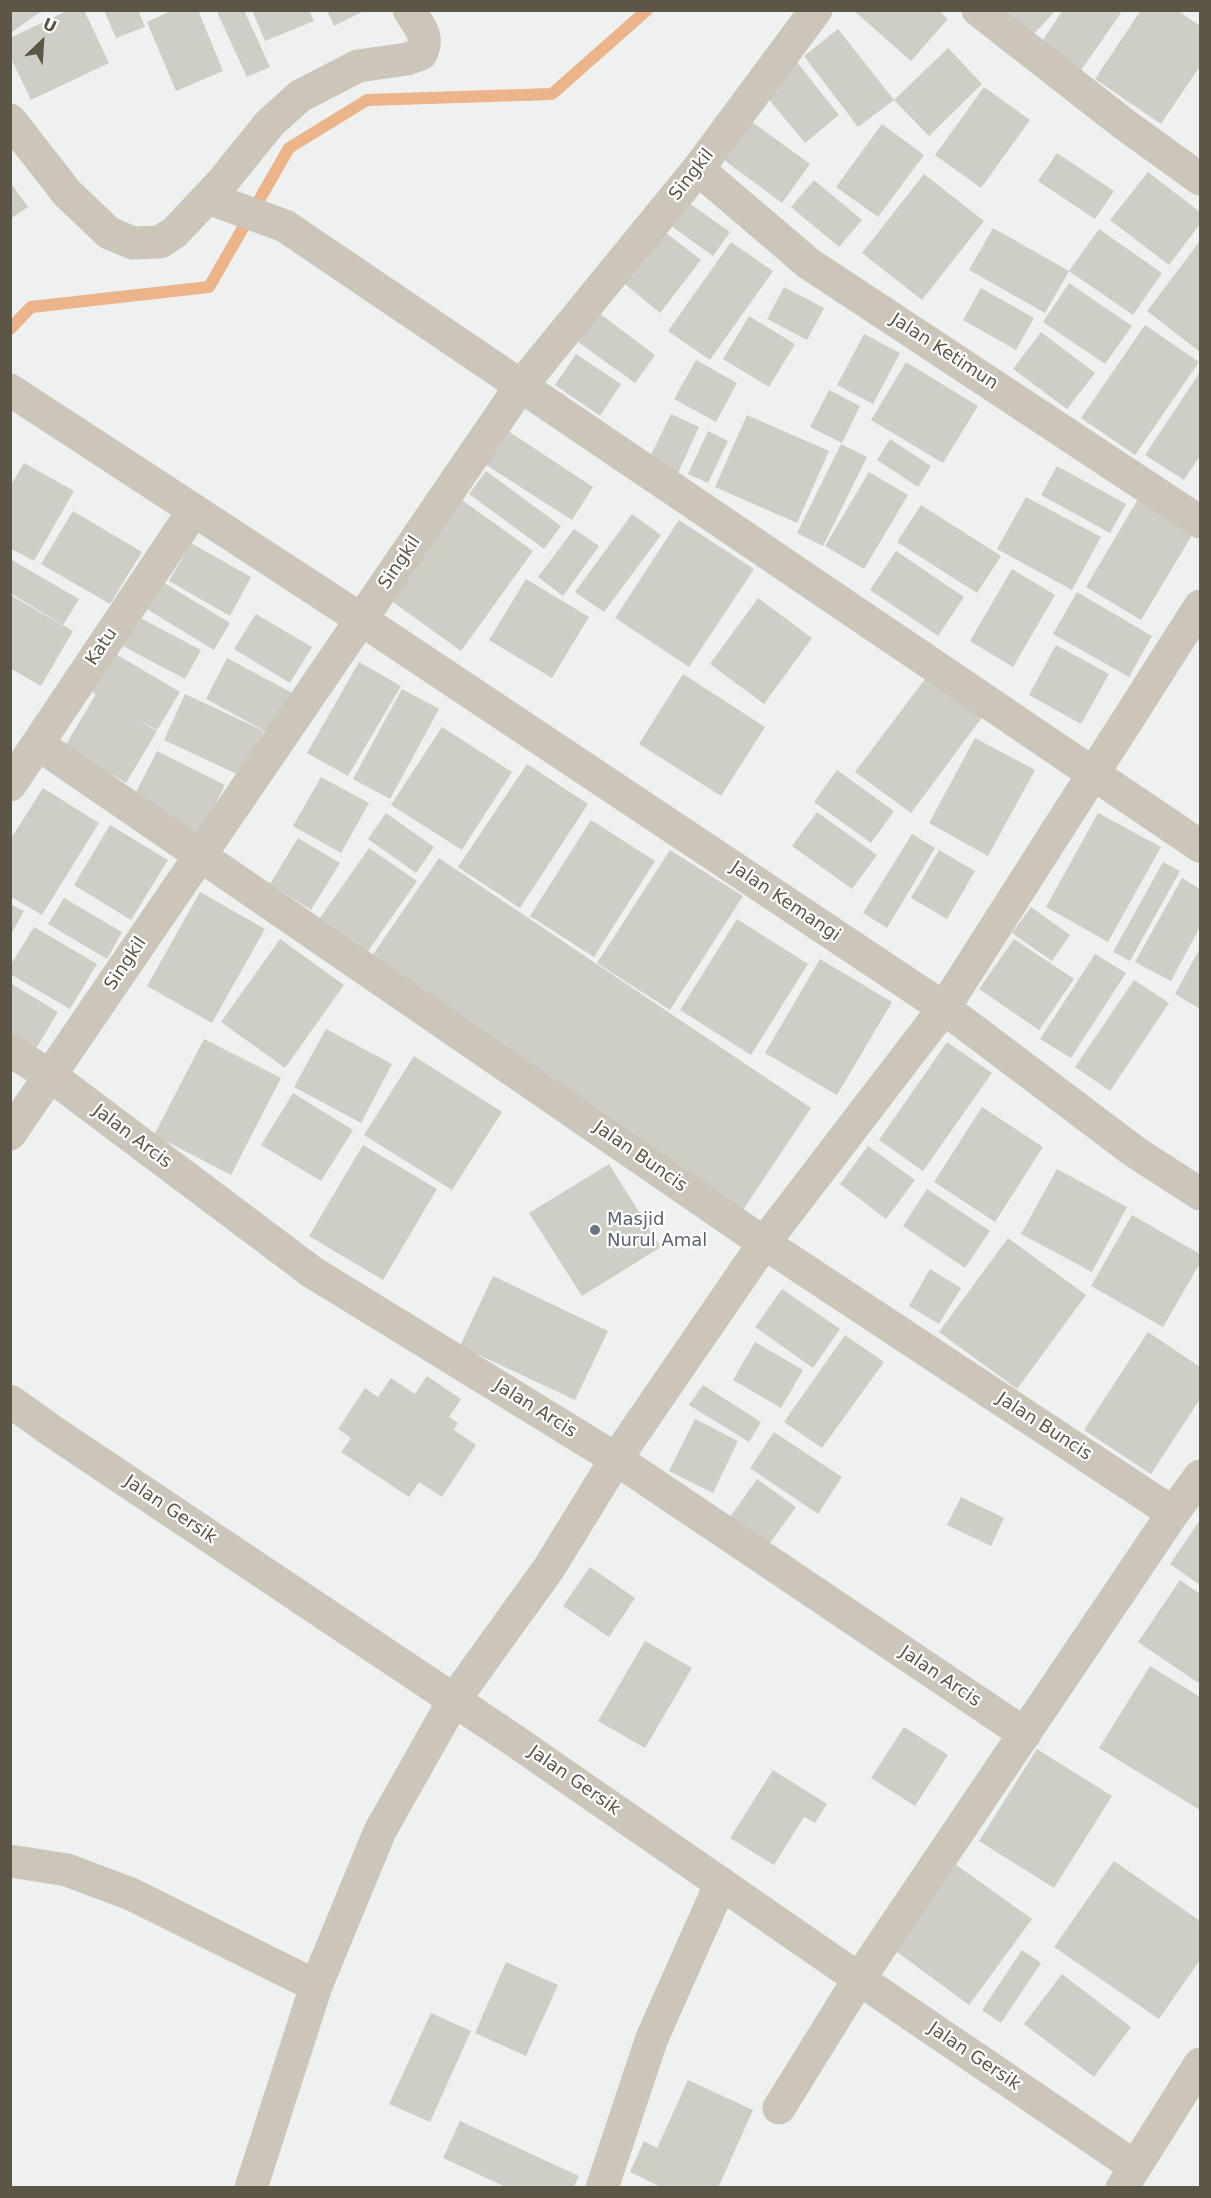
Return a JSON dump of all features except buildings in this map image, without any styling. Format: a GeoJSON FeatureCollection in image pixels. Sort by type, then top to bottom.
{"type":"FeatureCollection","features":[{"type":"Feature","properties":{"kind":"street"},"geometry":{"type":"LineString","coordinates":[[10,120],[67,193],[109,233],[133,243],[160,242],[218,201],[270,123],[300,96],[358,66],[407,59],[421,54],[426,38],[409,10]]}},
{"type":"Feature","properties":{"kind":"street","name":"Singkil"},"geometry":{"type":"LineString","coordinates":[[10,1134],[520,387],[698,169],[816,10]]}},
{"type":"Feature","properties":{"kind":"street"},"geometry":{"type":"LineString","coordinates":[[978,10],[1124,124],[1200,179]]}},
{"type":"Feature","properties":{"kind":"street","name":"Jalan Ketimun"},"geometry":{"type":"LineString","coordinates":[[698,169],[808,264],[1200,522]]}},
{"type":"Feature","properties":{"kind":"street"},"geometry":{"type":"LineString","coordinates":[[218,201],[285,226],[1200,846]]}},
{"type":"Feature","properties":{"kind":"street","name":"Jalan Kemangi"},"geometry":{"type":"LineString","coordinates":[[10,390],[362,620],[944,1008],[1135,1152],[1200,1194]]}},
{"type":"Feature","properties":{"kind":"street","name":"Katu"},"geometry":{"type":"LineString","coordinates":[[10,785],[194,510]]}},
{"type":"Feature","properties":{"kind":"street"},"geometry":{"type":"LineString","coordinates":[[251,2187],[316,1986],[380,1831],[454,1700],[549,1568],[616,1459],[764,1243],[944,1008],[1200,606]]}},
{"type":"Feature","properties":{"kind":"street","name":"Jalan Buncis"},"geometry":{"type":"LineString","coordinates":[[38,744],[764,1243],[1173,1513]]}},
{"type":"Feature","properties":{"kind":"street","name":"Jalan Arcis"},"geometry":{"type":"LineString","coordinates":[[10,1052],[51,1076],[312,1272],[616,1459],[1025,1734]]}},
{"type":"Feature","properties":{"kind":"street","name":"Jalan Gersik"},"geometry":{"type":"LineString","coordinates":[[10,1401],[721,1883],[859,1979],[1128,2177]]}},
{"type":"Feature","properties":{"kind":"street"},"geometry":{"type":"LineString","coordinates":[[778,2108],[859,1979],[1200,1476]]}},
{"type":"Feature","properties":{"kind":"street"},"geometry":{"type":"LineString","coordinates":[[10,1861],[67,1869],[131,1894],[316,1986]]}},
{"type":"Feature","properties":{"kind":"street"},"geometry":{"type":"LineString","coordinates":[[602,2187],[652,2038],[721,1883]]}},
{"type":"Feature","properties":{"kind":"street"},"geometry":{"type":"LineString","coordinates":[[1128,2177],[1200,2064]]}},
{"type":"Feature","properties":{"kind":"waterway"},"geometry":{"type":"LineString","coordinates":[[10,329],[31,307],[209,287],[289,148],[367,100],[552,94],[647,10]]}},
{"type":"Feature","properties":{"kind":"place","name":"Masjid Nurul Amal"},"geometry":{"type":"Point","coordinates":[595,1230]}}]}
